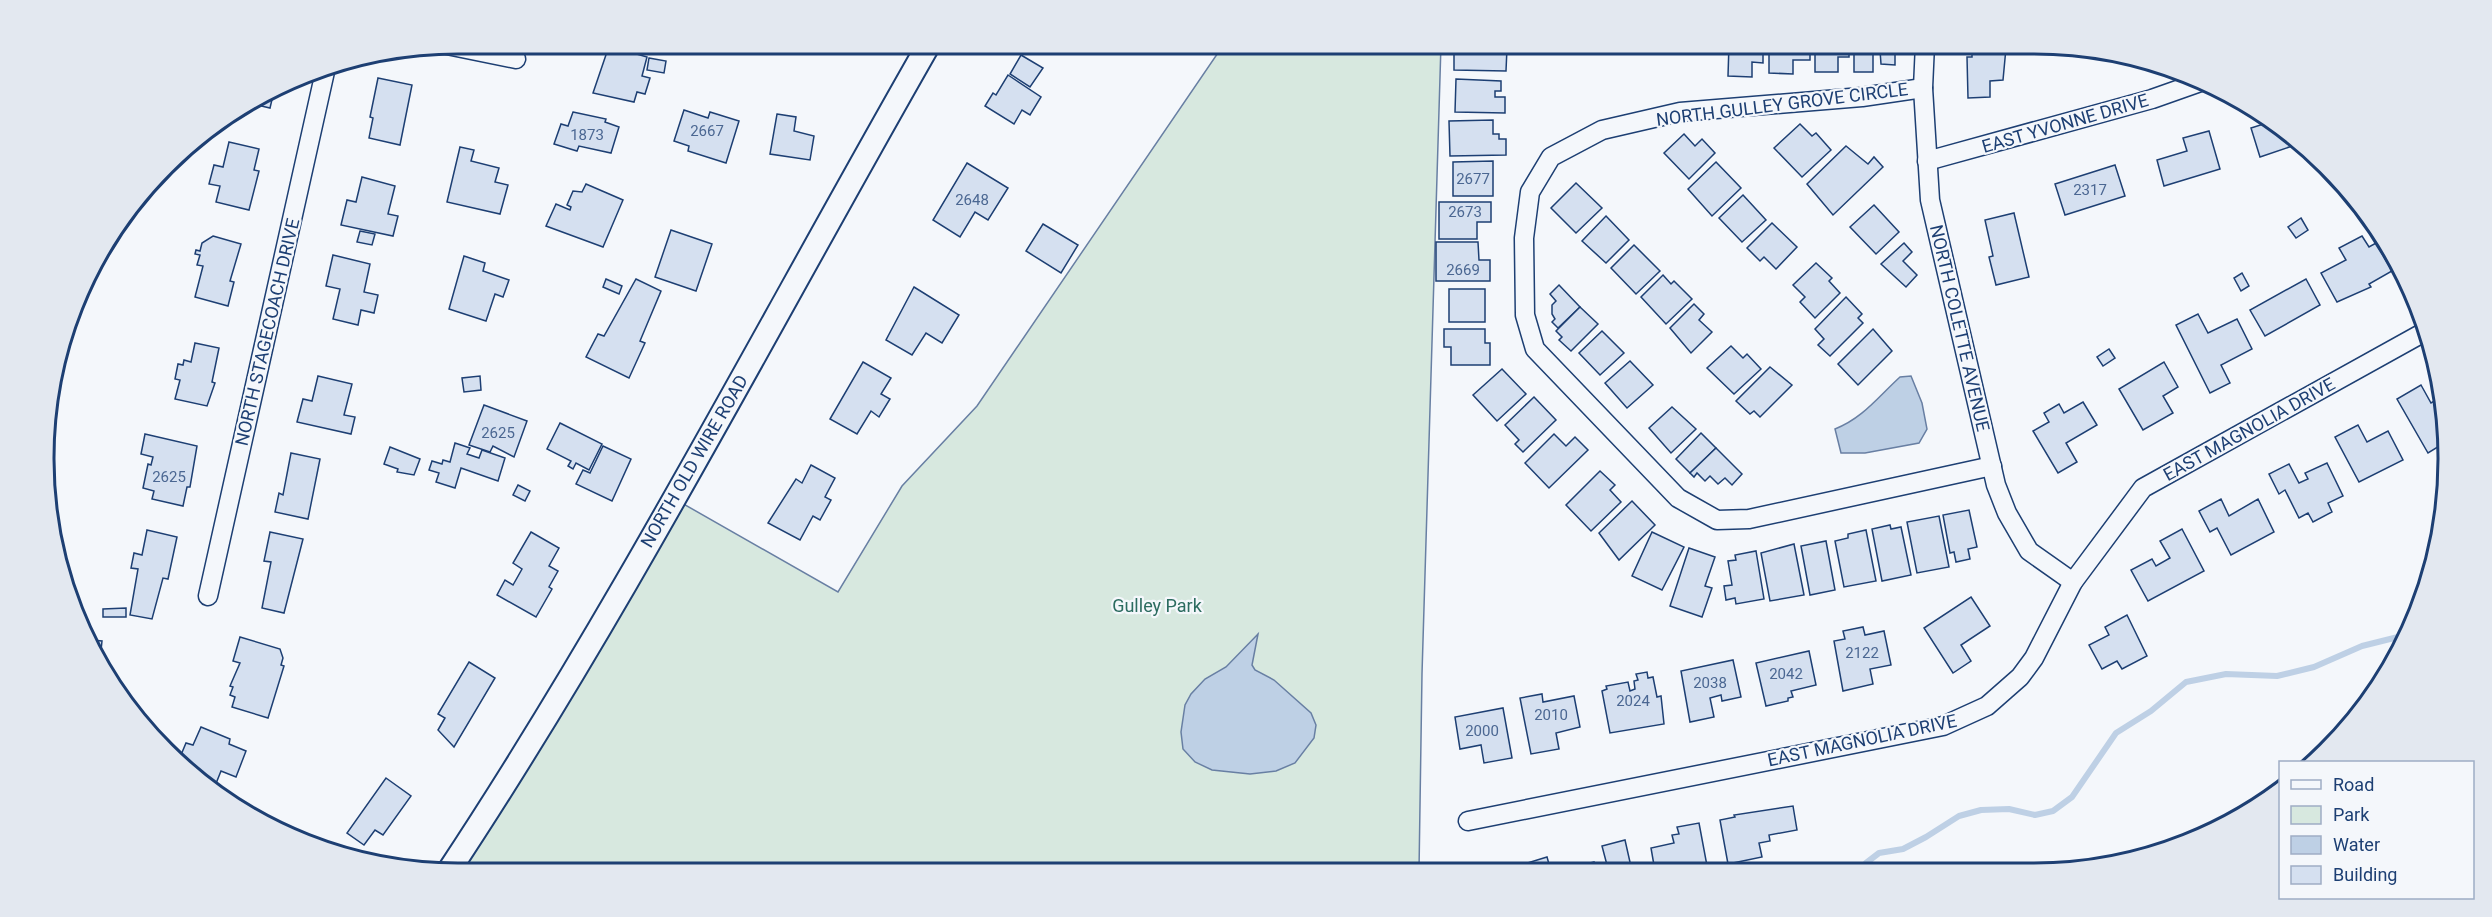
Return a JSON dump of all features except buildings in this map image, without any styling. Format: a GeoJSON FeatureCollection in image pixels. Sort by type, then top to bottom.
{"type":"FeatureCollection","features":[{"type":"Feature","properties":{"kind":"street"},"geometry":{"type":"LineString","coordinates":[[491,54],[516,59]]}},
{"type":"Feature","properties":{"kind":"street","name":"NORTH OLD WIRE ROAD"},"geometry":{"type":"LineString","coordinates":[[454,863],[520,762],[923,54]]}},
{"type":"Feature","properties":{"kind":"street","name":"NORTH COLETTE AVENUE"},"geometry":{"type":"LineString","coordinates":[[1925,54],[1923,88],[1930,201],[1992,466],[2007,513],[2029,551],[2073,582]]}},
{"type":"Feature","properties":{"kind":"street","name":"NORTH STAGECOACH DRIVE"},"geometry":{"type":"LineString","coordinates":[[208,596],[324,77]]}},
{"type":"Feature","properties":{"kind":"street","name":"EAST YVONNE DRIVE"},"geometry":{"type":"LineString","coordinates":[[1927,161],[2152,99],[2190,86]]}},
{"type":"Feature","properties":{"kind":"street","name":"NORTH GULLEY GROVE CIRCLE"},"geometry":{"type":"LineString","coordinates":[[1923,88],[1862,97],[1680,112],[1602,130],[1551,157],[1530,192],[1524,238],[1525,315],[1535,349],[1678,498],[1717,520],[1749,519],[1992,466]]}},
{"type":"Feature","properties":{"kind":"street","name":"EAST MAGNOLIA DRIVE"},"geometry":{"type":"LineString","coordinates":[[1468,821],[1942,726],[1959,720],[1995,700],[2020,677],[2034,658],[2073,582],[2143,488],[2419,335]]}},
{"type":"Feature","properties":{"kind":"green space","name":"Gulley Park"},"geometry":{"type":"Polygon","coordinates":[[[1217,54],[1441,54],[1422,674],[1419,863],[465,863],[673,498],[838,592],[902,486],[977,406],[1217,54]]]}},
{"type":"Feature","properties":{"kind":"water"},"geometry":{"type":"Polygon","coordinates":[[[1911,376],[1922,403],[1927,429],[1919,443],[1865,453],[1841,453],[1835,429],[1862,413],[1900,377],[1911,376]]]}},
{"type":"Feature","properties":{"kind":"water"},"geometry":{"type":"Polygon","coordinates":[[[1258,634],[1252,665],[1255,670],[1274,680],[1311,713],[1316,725],[1314,738],[1295,763],[1276,771],[1250,774],[1212,770],[1195,762],[1183,749],[1181,732],[1185,705],[1191,694],[1205,679],[1226,667],[1258,634]]]}},
{"type":"Feature","properties":{"kind":"waterway"},"geometry":{"type":"LineString","coordinates":[[1866,863],[1879,853],[1903,849],[1959,816],[1981,810],[2009,809],[2035,815],[2053,811],[2072,797],[2116,733],[2151,711],[2186,682],[2226,674],[2277,676],[2314,667],[2362,646],[2396,638]]}}]}
